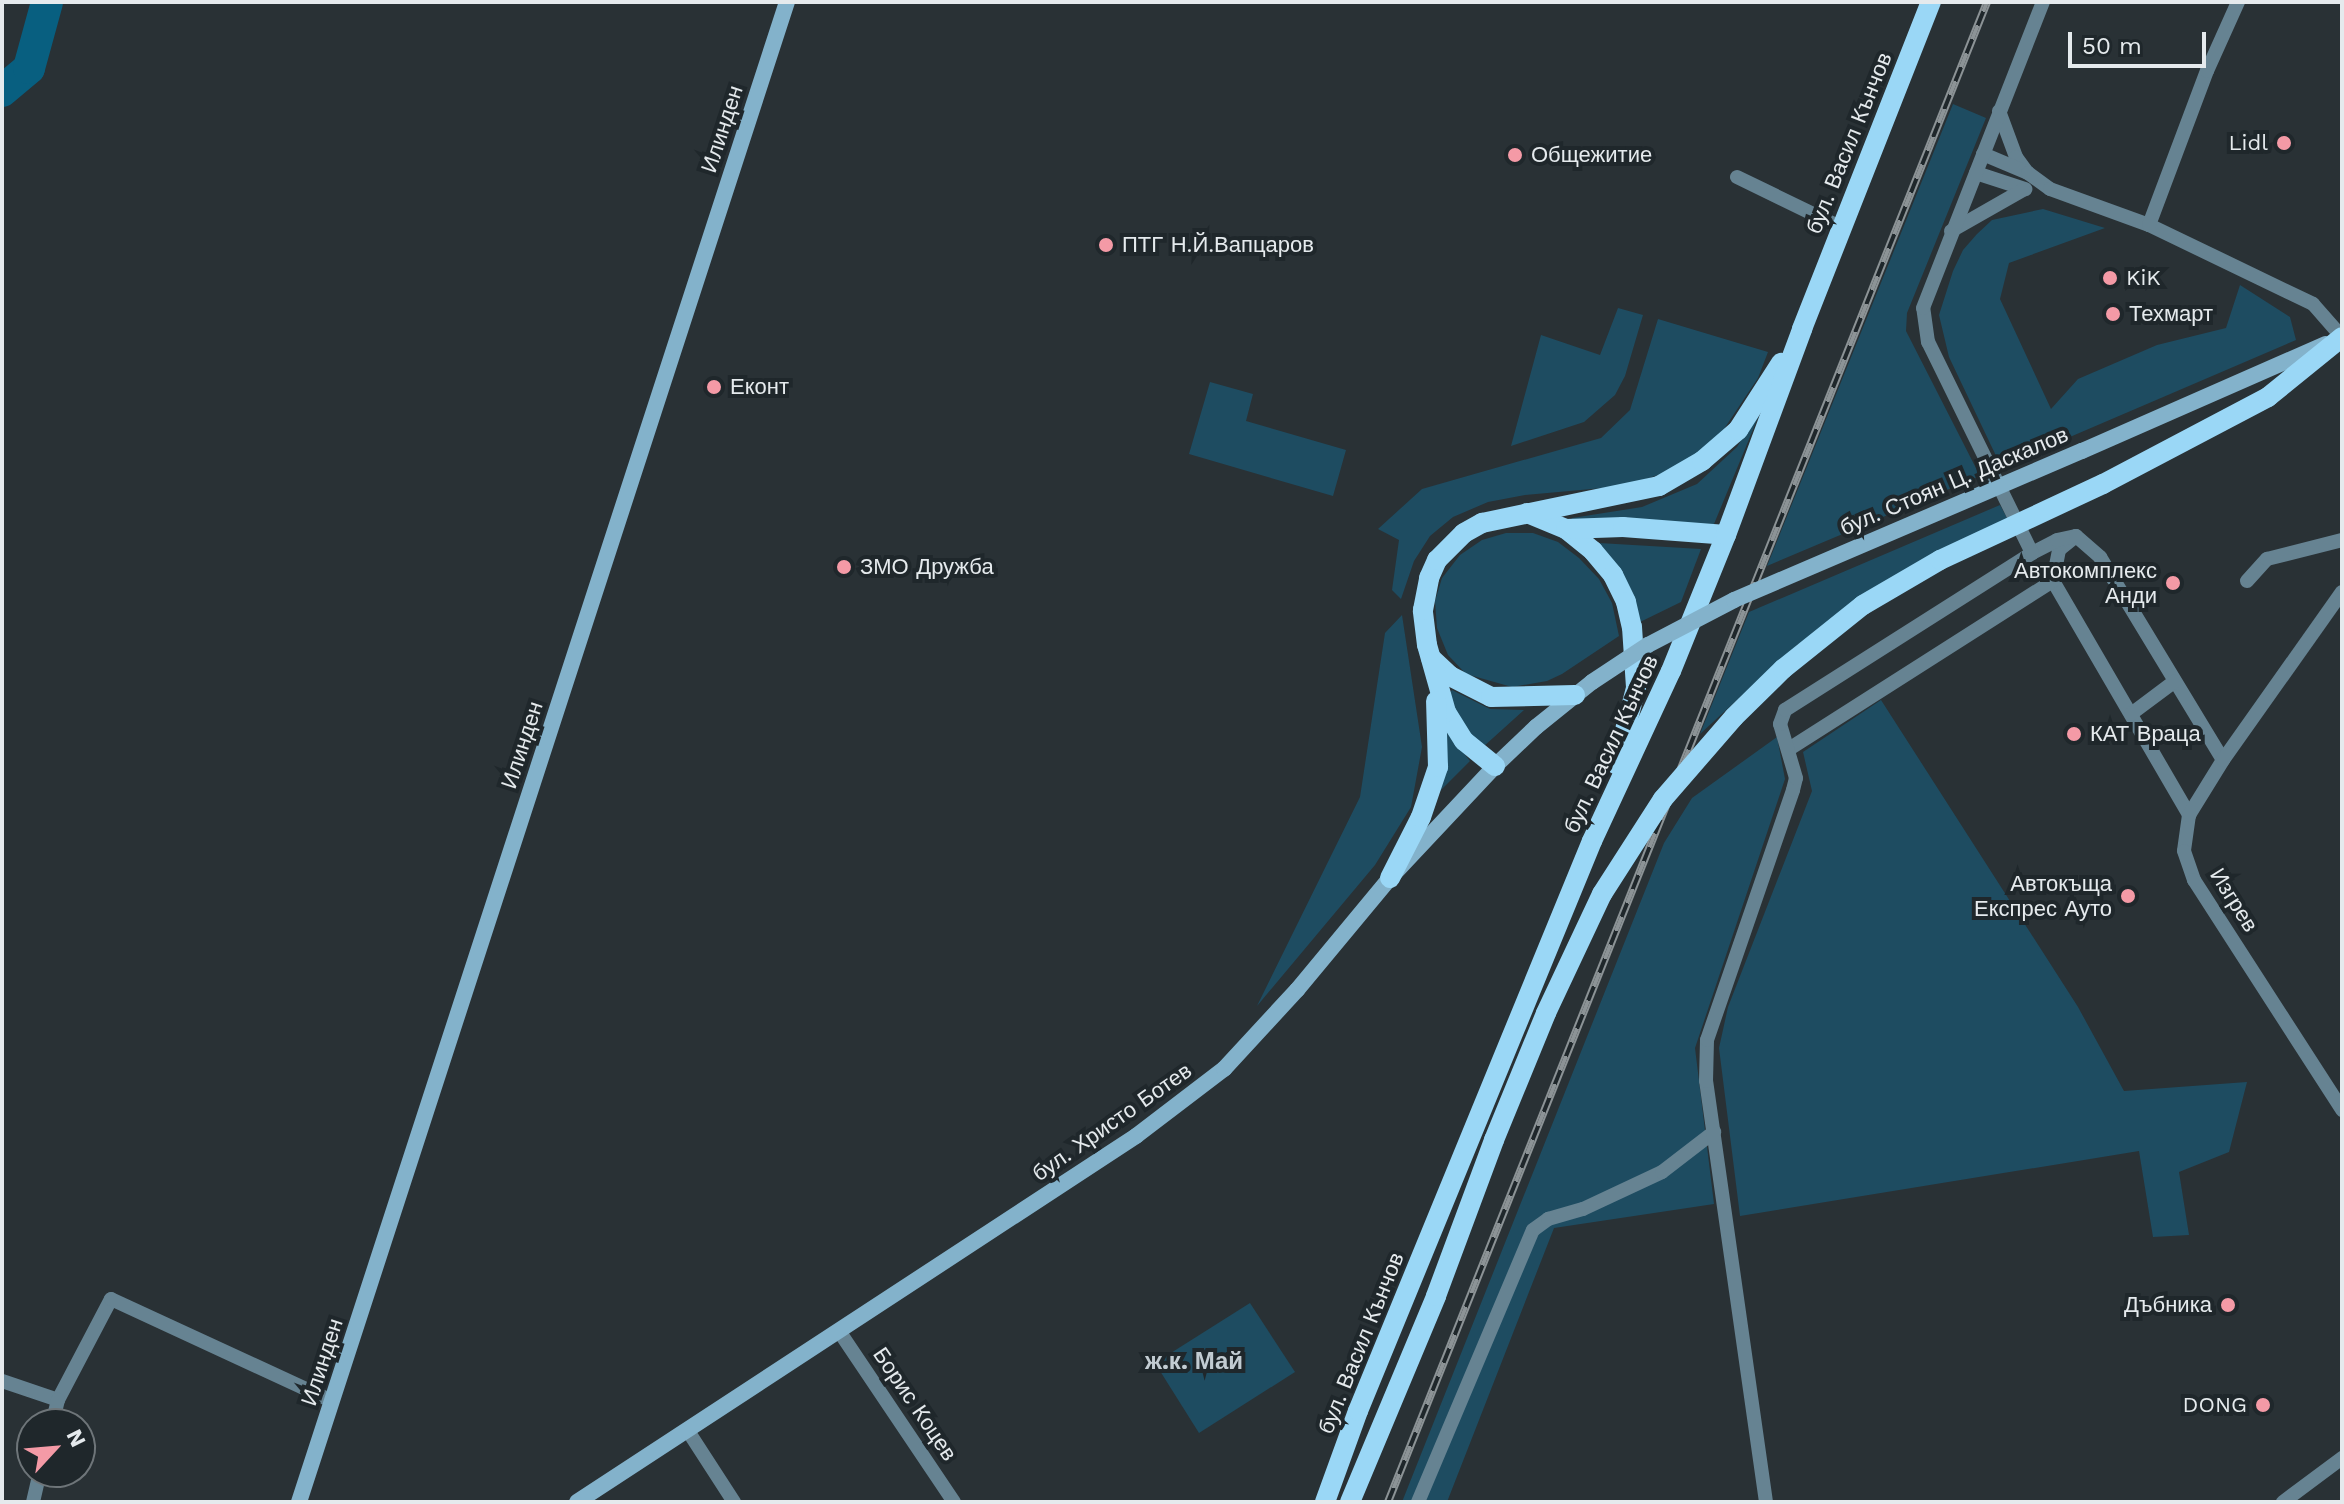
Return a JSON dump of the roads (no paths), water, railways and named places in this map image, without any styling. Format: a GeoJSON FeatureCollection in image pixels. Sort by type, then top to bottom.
{"type":"FeatureCollection","features":[{"type":"Feature","properties":{"kind":"main road","name":"бул. Васил Кънчов"},"geometry":{"type":"LineString","coordinates":[[1325,1502],[1364,1397],[1599,824],[1671,671],[1726,535],[1802,329],[1931,2]]}},
{"type":"Feature","properties":{"kind":"main road"},"geometry":{"type":"LineString","coordinates":[[1390,878],[1421,817],[1438,767],[1439,732],[1423,610],[1429,578],[1437,560],[1464,533],[1482,523],[1659,486],[1702,461],[1738,430],[1802,329]]}},
{"type":"Feature","properties":{"kind":"main road"},"geometry":{"type":"LineString","coordinates":[[1350,1502],[1436,1296],[1494,1140],[1553,998],[1602,894],[1663,799],[1734,717],[1783,669],[1863,605],[1940,560],[2103,484],[2268,397],[2342,337]]}},
{"type":"Feature","properties":{"kind":"main road"},"geometry":{"type":"LineString","coordinates":[[1527,513],[1566,529],[1593,551],[1613,575],[1626,602],[1632,627],[1636,688],[1599,824]]}},
{"type":"Feature","properties":{"kind":"main road"},"geometry":{"type":"LineString","coordinates":[[1566,529],[1623,527],[1726,535]]}},
{"type":"Feature","properties":{"kind":"main road"},"geometry":{"type":"LineString","coordinates":[[1430,658],[1450,676],[1491,697],[1575,695]]}},
{"type":"Feature","properties":{"kind":"main road"},"geometry":{"type":"LineString","coordinates":[[1430,658],[1446,712],[1464,741],[1495,766]]}},
{"type":"Feature","properties":{"kind":"street","name":"Илинден"},"geometry":{"type":"LineString","coordinates":[[299,1502],[787,2]]}},
{"type":"Feature","properties":{"kind":"street"},"geometry":{"type":"LineString","coordinates":[[2032,553],[1928,342],[1923,308],[2043,2]]}},
{"type":"Feature","properties":{"kind":"street"},"geometry":{"type":"LineString","coordinates":[[2149,225],[2207,71],[2238,2]]}},
{"type":"Feature","properties":{"kind":"street"},"geometry":{"type":"LineString","coordinates":[[1999,111],[2016,157],[2028,173]]}},
{"type":"Feature","properties":{"kind":"street"},"geometry":{"type":"LineString","coordinates":[[1983,154],[2028,173],[2050,189],[2149,225],[2313,304],[2342,337]]}},
{"type":"Feature","properties":{"kind":"street"},"geometry":{"type":"LineString","coordinates":[[1976,173],[2023,190],[2050,189]]}},
{"type":"Feature","properties":{"kind":"street"},"geometry":{"type":"LineString","coordinates":[[1737,177],[1842,228]]}},
{"type":"Feature","properties":{"kind":"street"},"geometry":{"type":"LineString","coordinates":[[1951,231],[2023,190]]}},
{"type":"Feature","properties":{"kind":"street","name":"бул. Стоян Ц. Даскалов"},"geometry":{"type":"LineString","coordinates":[[1592,682],[1648,645],[1734,600],[2342,337]]}},
{"type":"Feature","properties":{"kind":"street"},"geometry":{"type":"LineString","coordinates":[[1766,1502],[1706,1081],[1707,1040],[1796,778],[1780,724],[1792,704],[2032,553],[2057,540],[2076,536]]}},
{"type":"Feature","properties":{"kind":"street"},"geometry":{"type":"LineString","coordinates":[[2076,536],[2059,550],[2053,581],[2189,815],[2223,760],[2342,592]]}},
{"type":"Feature","properties":{"kind":"street"},"geometry":{"type":"LineString","coordinates":[[2076,536],[2100,557],[2223,760]]}},
{"type":"Feature","properties":{"kind":"street"},"geometry":{"type":"LineString","coordinates":[[2247,581],[2267,559],[2342,540]]}},
{"type":"Feature","properties":{"kind":"street"},"geometry":{"type":"LineString","coordinates":[[1789,749],[2053,581]]}},
{"type":"Feature","properties":{"kind":"street","name":"бул. Христо Ботев"},"geometry":{"type":"LineString","coordinates":[[580,1501],[1136,1136],[1224,1069],[1297,990],[1390,878],[1495,766],[1592,682]]}},
{"type":"Feature","properties":{"kind":"street"},"geometry":{"type":"LineString","coordinates":[[2131,714],[2174,682]]}},
{"type":"Feature","properties":{"kind":"street","name":"Изгрев"},"geometry":{"type":"LineString","coordinates":[[2189,815],[2184,851],[2194,880],[2342,1110]]}},
{"type":"Feature","properties":{"kind":"street"},"geometry":{"type":"LineString","coordinates":[[1418,1502],[1533,1230],[1548,1219],[1583,1209],[1662,1172],[1714,1132]]}},
{"type":"Feature","properties":{"kind":"street"},"geometry":{"type":"LineString","coordinates":[[56,1408],[111,1299],[332,1401]]}},
{"type":"Feature","properties":{"kind":"street","name":"Борис Коцев"},"geometry":{"type":"LineString","coordinates":[[839,1331],[954,1502]]}},
{"type":"Feature","properties":{"kind":"street"},"geometry":{"type":"LineString","coordinates":[[2,1381],[58,1400]]}},
{"type":"Feature","properties":{"kind":"street"},"geometry":{"type":"LineString","coordinates":[[688,1431],[734,1502]]}},
{"type":"Feature","properties":{"kind":"street"},"geometry":{"type":"LineString","coordinates":[[2283,1502],[2342,1458]]}},
{"type":"Feature","properties":{"kind":"waterway"},"geometry":{"type":"LineString","coordinates":[[2,91],[29,68],[47,2]]}},
{"type":"Feature","properties":{"kind":"railway"},"geometry":{"type":"LineString","coordinates":[[1388,1502],[1987,2]]}},
{"type":"Feature","properties":{"kind":"place","name":"Lidl"},"geometry":{"type":"Point","coordinates":[2284,143]}},
{"type":"Feature","properties":{"kind":"place","name":"Общежитие"},"geometry":{"type":"Point","coordinates":[1515,155]}},
{"type":"Feature","properties":{"kind":"place","name":"ПТГ Н.Й.Вапцаров"},"geometry":{"type":"Point","coordinates":[1106,245]}},
{"type":"Feature","properties":{"kind":"place","name":"KiK"},"geometry":{"type":"Point","coordinates":[2110,278]}},
{"type":"Feature","properties":{"kind":"place","name":"Техмарт"},"geometry":{"type":"Point","coordinates":[2113,314]}},
{"type":"Feature","properties":{"kind":"place","name":"Еконт"},"geometry":{"type":"Point","coordinates":[714,387]}},
{"type":"Feature","properties":{"kind":"place","name":"ЗМО Дружба"},"geometry":{"type":"Point","coordinates":[844,567]}},
{"type":"Feature","properties":{"kind":"place","name":"Автокомплекс Анди"},"geometry":{"type":"Point","coordinates":[2173,583]}},
{"type":"Feature","properties":{"kind":"place","name":"КАТ Враца"},"geometry":{"type":"Point","coordinates":[2074,734]}},
{"type":"Feature","properties":{"kind":"place","name":"Автокъща Експрес Ауто"},"geometry":{"type":"Point","coordinates":[2128,896]}},
{"type":"Feature","properties":{"kind":"place","name":"Дъбника"},"geometry":{"type":"Point","coordinates":[2228,1305]}},
{"type":"Feature","properties":{"kind":"place","name":"DONG"},"geometry":{"type":"Point","coordinates":[2263,1405]}},
{"type":"Feature","properties":{"kind":"district","name":"ж.к. Май"},"geometry":{"type":"Point","coordinates":[1194,1362]}}]}
